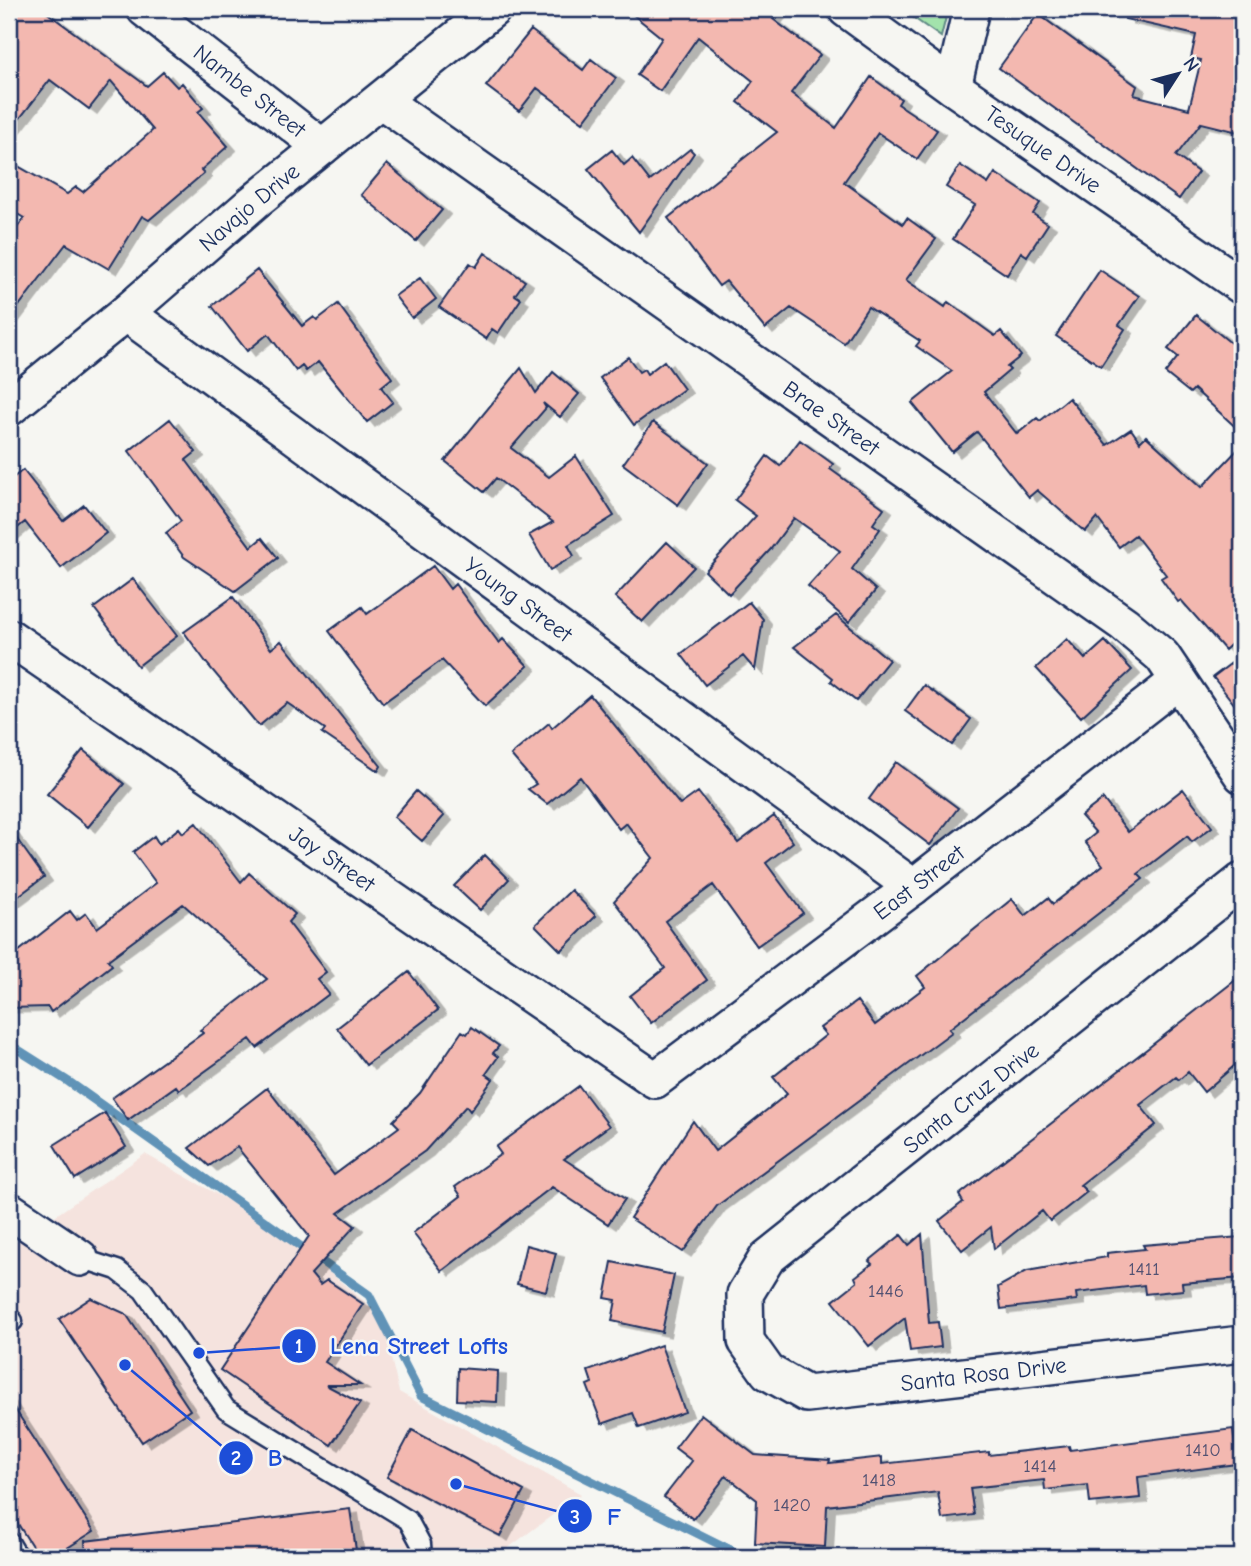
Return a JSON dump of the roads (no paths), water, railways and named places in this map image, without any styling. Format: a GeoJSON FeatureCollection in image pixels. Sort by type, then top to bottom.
{"type":"FeatureCollection","features":[{"type":"Feature","properties":{"kind":"street","name":"Nambe Street"},"geometry":{"type":"LineString","coordinates":[[145,9],[322,147]]}},
{"type":"Feature","properties":{"kind":"street","name":"Navajo Drive"},"geometry":{"type":"LineString","coordinates":[[9,408],[322,147],[494,9]]}},
{"type":"Feature","properties":{"kind":"street","name":"Tesuque Drive"},"geometry":{"type":"LineString","coordinates":[[846,9],[953,87],[1242,286]]}},
{"type":"Feature","properties":{"kind":"street"},"geometry":{"type":"LineString","coordinates":[[953,87],[971,9]]}},
{"type":"Feature","properties":{"kind":"street","name":"Brae Street"},"geometry":{"type":"LineString","coordinates":[[382,101],[1124,624],[1162,656],[1242,775]]}},
{"type":"Feature","properties":{"kind":"street","name":"Young Street"},"geometry":{"type":"LineString","coordinates":[[126,313],[913,887]]}},
{"type":"Feature","properties":{"kind":"street","name":"Jay Street"},"geometry":{"type":"LineString","coordinates":[[9,637],[655,1080]]}},
{"type":"Feature","properties":{"kind":"street","name":"East Street"},"geometry":{"type":"LineString","coordinates":[[655,1080],[913,887],[1178,681]]}},
{"type":"Feature","properties":{"kind":"street","name":"Santa Cruz Drive"},"geometry":{"type":"LineString","coordinates":[[746,1341],[746,1294],[767,1258],[1242,881]]}},
{"type":"Feature","properties":{"kind":"street"},"geometry":{"type":"LineString","coordinates":[[9,1210],[80,1258]]}},
{"type":"Feature","properties":{"kind":"street","name":"Santa Rosa Drive"},"geometry":{"type":"LineString","coordinates":[[746,1341],[768,1372],[807,1394],[1242,1344]]}},
{"type":"Feature","properties":{"kind":"lane"},"geometry":{"type":"LineString","coordinates":[[80,1258],[117,1270],[144,1290],[226,1409],[408,1520],[421,1544],[422,1557]]}},
{"type":"Feature","properties":{"kind":"lane"},"geometry":{"type":"LineString","coordinates":[[9,1542],[19,1557]]}},
{"type":"Feature","properties":{"kind":"waterway"},"geometry":{"type":"LineString","coordinates":[[9,1044],[69,1082],[369,1295],[421,1396],[745,1557]]}},
{"type":"Feature","properties":{"kind":"place","name":"Lena Street Lofts"},"geometry":{"type":"Point","coordinates":[199,1353]}},
{"type":"Feature","properties":{"kind":"place","name":"B"},"geometry":{"type":"Point","coordinates":[125,1365]}},
{"type":"Feature","properties":{"kind":"place","name":"F"},"geometry":{"type":"Point","coordinates":[456,1484]}}]}
